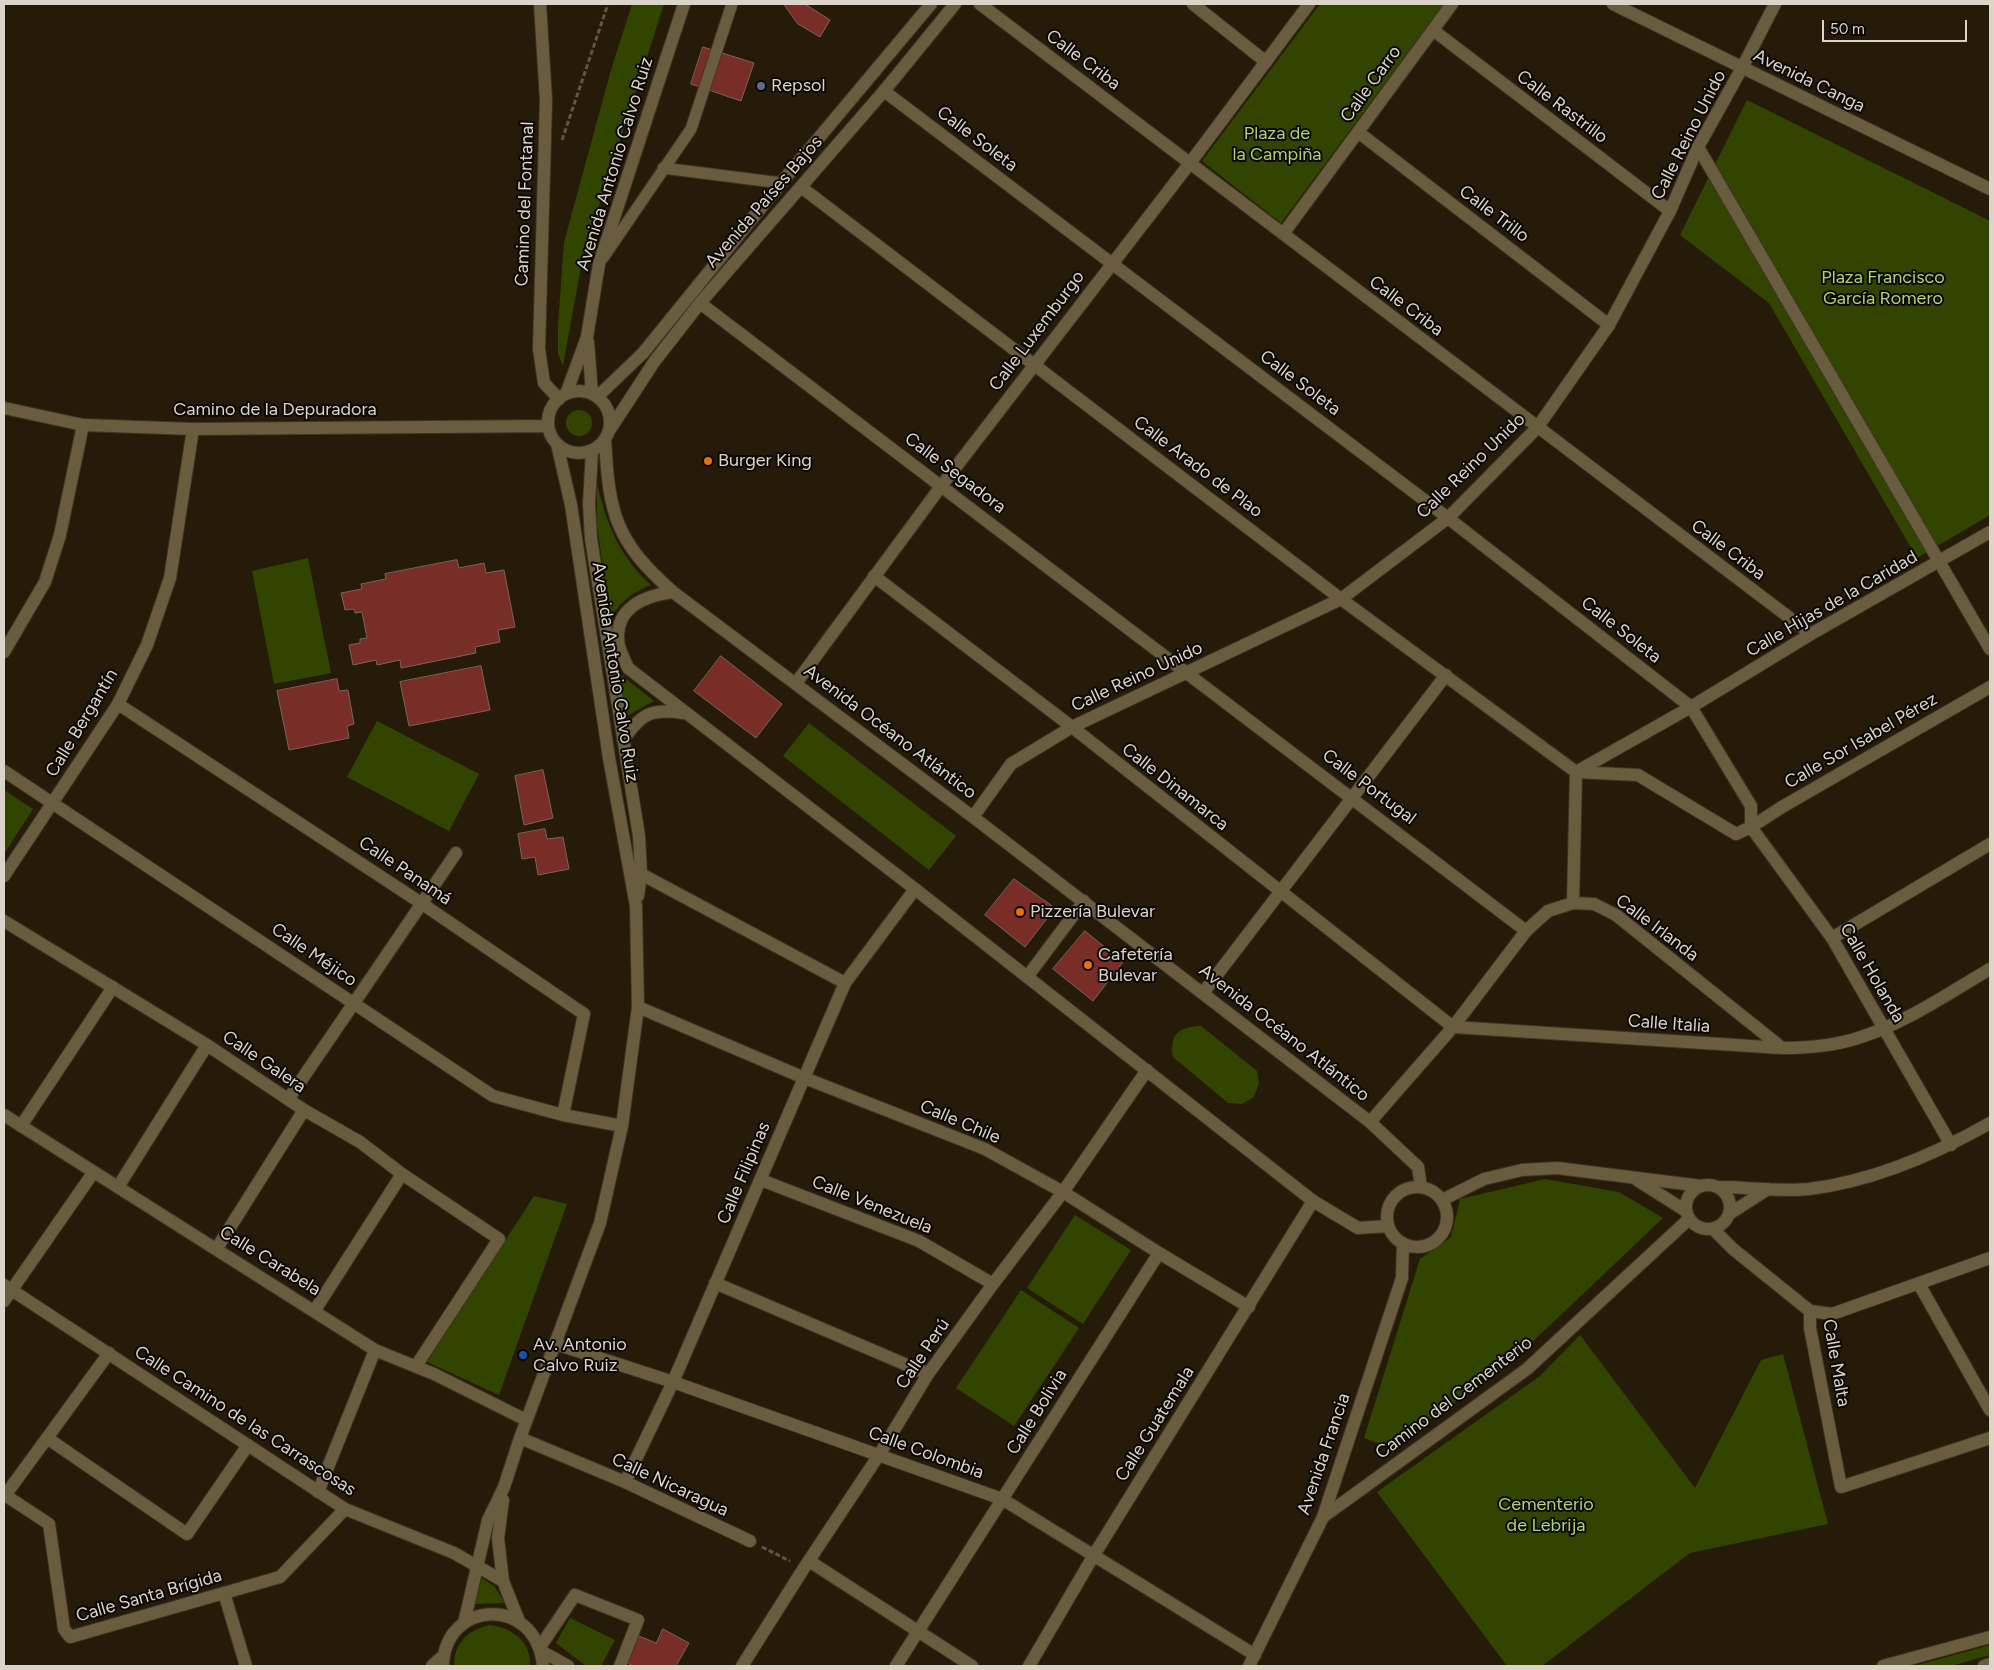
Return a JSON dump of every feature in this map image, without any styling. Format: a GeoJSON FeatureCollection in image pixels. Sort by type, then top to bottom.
{"type":"FeatureCollection","features":[{"type":"Feature","properties":{"kind":"street","name":"Camino del Fontanal"},"geometry":{"type":"LineString","coordinates":[[540,4],[546,100],[538,349],[544,383],[562,397]]}},
{"type":"Feature","properties":{"kind":"street","name":"Avenida Antonio Calvo Ruiz"},"geometry":{"type":"LineString","coordinates":[[562,397],[588,337],[599,264],[684,4]]}},
{"type":"Feature","properties":{"kind":"street","name":"Avenida Países Bajos"},"geometry":{"type":"LineString","coordinates":[[595,396],[643,352],[931,4]]}},
{"type":"Feature","properties":{"kind":"street","name":"Avenida Países Bajos"},"geometry":{"type":"LineString","coordinates":[[607,435],[654,362],[700,303],[884,91],[955,4]]}},
{"type":"Feature","properties":{"kind":"street","name":"Calle Criba"},"geometry":{"type":"LineString","coordinates":[[980,4],[1811,634]]}},
{"type":"Feature","properties":{"kind":"street"},"geometry":{"type":"LineString","coordinates":[[1193,4],[1266,62]]}},
{"type":"Feature","properties":{"kind":"street","name":"Calle Luxemburgo"},"geometry":{"type":"LineString","coordinates":[[796,683],[942,485],[1190,163],[1309,4]]}},
{"type":"Feature","properties":{"kind":"street","name":"Calle Carro"},"geometry":{"type":"LineString","coordinates":[[1283,234],[1452,4]]}},
{"type":"Feature","properties":{"kind":"street","name":"Avenida Canga"},"geometry":{"type":"LineString","coordinates":[[1613,4],[1990,189]]}},
{"type":"Feature","properties":{"kind":"street","name":"Calle Reino Unido"},"geometry":{"type":"LineString","coordinates":[[973,817],[1011,764],[1072,727],[1189,673],[1341,599],[1448,518],[1537,428],[1609,325],[1670,211],[1698,148],[1742,68],[1774,4]]}},
{"type":"Feature","properties":{"kind":"street","name":"Calle Rastrillo"},"geometry":{"type":"LineString","coordinates":[[1433,30],[1670,211]]}},
{"type":"Feature","properties":{"kind":"street","name":"Calle Soleta"},"geometry":{"type":"LineString","coordinates":[[884,91],[1448,518],[1691,707]]}},
{"type":"Feature","properties":{"kind":"street","name":"Calle Trillo"},"geometry":{"type":"LineString","coordinates":[[1358,132],[1609,325]]}},
{"type":"Feature","properties":{"kind":"street"},"geometry":{"type":"LineString","coordinates":[[1698,148],[1990,650]]}},
{"type":"Feature","properties":{"kind":"street","name":"Calle Arado de Plao"},"geometry":{"type":"LineString","coordinates":[[801,187],[1341,599],[1576,772]]}},
{"type":"Feature","properties":{"kind":"street","name":"Calle Segadora"},"geometry":{"type":"LineString","coordinates":[[700,303],[1189,673]]}},
{"type":"Feature","properties":{"kind":"street","name":"Avenida Antonio Calvo Ruiz"},"geometry":{"type":"LineString","coordinates":[[588,337],[595,396]]}},
{"type":"Feature","properties":{"kind":"street"},"geometry":{"type":"LineString","coordinates":[[579,392],[595,396],[609,412],[607,435],[592,451],[573,453],[557,444],[548,426],[552,406],[562,397],[579,392]]}},
{"type":"Feature","properties":{"kind":"street","name":"Camino de la Depuradora"},"geometry":{"type":"LineString","coordinates":[[4,408],[83,425],[193,429],[548,426]]}},
{"type":"Feature","properties":{"kind":"street"},"geometry":{"type":"LineString","coordinates":[[4,652],[45,582],[60,535],[83,425]]}},
{"type":"Feature","properties":{"kind":"street","name":"Calle Bergantín"},"geometry":{"type":"LineString","coordinates":[[4,876],[118,704],[146,645],[170,578],[193,429]]}},
{"type":"Feature","properties":{"kind":"street","name":"Avenida Océano Atlántico"},"geometry":{"type":"LineString","coordinates":[[607,435],[610,497],[616,521],[628,544],[647,570],[672,592],[796,683],[1084,901],[1370,1122],[1418,1167],[1421,1187]]}},
{"type":"Feature","properties":{"kind":"street","name":"Avenida Antonio Calvo Ruiz"},"geometry":{"type":"LineString","coordinates":[[464,1623],[488,1520],[504,1488],[526,1420],[600,1223],[622,1126],[638,1007],[636,906],[609,758],[571,505],[557,444]]}},
{"type":"Feature","properties":{"kind":"street","name":"Avenida Antonio Calvo Ruiz"},"geometry":{"type":"LineString","coordinates":[[592,451],[589,504],[591,539],[639,836],[641,874],[636,906]]}},
{"type":"Feature","properties":{"kind":"street","name":"Calle Hijas de la Caridad"},"geometry":{"type":"LineString","coordinates":[[1576,772],[1691,707],[1811,634],[1990,532]]}},
{"type":"Feature","properties":{"kind":"street","name":"Calle Dinamarca"},"geometry":{"type":"LineString","coordinates":[[874,576],[1072,727],[1453,1027]]}},
{"type":"Feature","properties":{"kind":"street"},"geometry":{"type":"LineString","coordinates":[[628,668],[619,646],[619,627],[626,612],[635,603],[651,594],[672,592]]}},
{"type":"Feature","properties":{"kind":"street"},"geometry":{"type":"LineString","coordinates":[[590,629],[628,668],[686,714],[915,889],[1313,1201],[1358,1228],[1388,1226]]}},
{"type":"Feature","properties":{"kind":"street","name":"Calle Portugal"},"geometry":{"type":"LineString","coordinates":[[1189,673],[1526,931]]}},
{"type":"Feature","properties":{"kind":"street"},"geometry":{"type":"LineString","coordinates":[[1204,993],[1446,675]]}},
{"type":"Feature","properties":{"kind":"street","name":"Calle Sor Isabel Pérez"},"geometry":{"type":"LineString","coordinates":[[1751,827],[1782,806],[1990,687]]}},
{"type":"Feature","properties":{"kind":"street","name":"Calle Panamá"},"geometry":{"type":"LineString","coordinates":[[118,704],[421,903],[584,1014],[562,1115]]}},
{"type":"Feature","properties":{"kind":"street"},"geometry":{"type":"LineString","coordinates":[[1573,903],[1576,772],[1638,775],[1736,834],[1751,827],[1751,806],[1691,707]]}},
{"type":"Feature","properties":{"kind":"street"},"geometry":{"type":"LineString","coordinates":[[623,740],[634,725],[646,714],[664,710],[686,714]]}},
{"type":"Feature","properties":{"kind":"street","name":"Calle Méjico"},"geometry":{"type":"LineString","coordinates":[[4,771],[493,1096],[562,1115],[622,1126]]}},
{"type":"Feature","properties":{"kind":"street","name":"Calle Holanda"},"geometry":{"type":"LineString","coordinates":[[1751,827],[1832,938],[1951,1145]]}},
{"type":"Feature","properties":{"kind":"street"},"geometry":{"type":"LineString","coordinates":[[1832,938],[1990,844]]}},
{"type":"Feature","properties":{"kind":"street"},"geometry":{"type":"LineString","coordinates":[[289,1098],[456,853]]}},
{"type":"Feature","properties":{"kind":"street"},"geometry":{"type":"LineString","coordinates":[[641,874],[845,983]]}},
{"type":"Feature","properties":{"kind":"street","name":"Calle Filipinas"},"geometry":{"type":"LineString","coordinates":[[625,1482],[673,1382],[802,1077],[845,983],[915,889]]}},
{"type":"Feature","properties":{"kind":"street"},"geometry":{"type":"LineString","coordinates":[[1027,977],[1084,901]]}},
{"type":"Feature","properties":{"kind":"street","name":"Calle Irlanda"},"geometry":{"type":"LineString","coordinates":[[1453,1027],[1526,931],[1548,911],[1573,903],[1594,904],[1616,915],[1782,1048]]}},
{"type":"Feature","properties":{"kind":"street","name":"Calle Galera"},"geometry":{"type":"LineString","coordinates":[[4,921],[207,1045],[289,1098],[304,1110],[360,1142],[402,1174],[499,1239],[416,1366]]}},
{"type":"Feature","properties":{"kind":"street","name":"Calle Italia"},"geometry":{"type":"LineString","coordinates":[[1453,1027],[1782,1048],[1817,1047],[1861,1037],[1883,1028],[1990,969]]}},
{"type":"Feature","properties":{"kind":"street"},"geometry":{"type":"LineString","coordinates":[[21,1126],[113,987]]}},
{"type":"Feature","properties":{"kind":"street","name":"Calle Chile"},"geometry":{"type":"LineString","coordinates":[[638,1007],[802,1077],[985,1149],[1063,1192],[1159,1254],[1249,1307]]}},
{"type":"Feature","properties":{"kind":"street"},"geometry":{"type":"LineString","coordinates":[[1370,1122],[1453,1027]]}},
{"type":"Feature","properties":{"kind":"street"},"geometry":{"type":"LineString","coordinates":[[118,1187],[207,1045]]}},
{"type":"Feature","properties":{"kind":"street","name":"Calle Perú"},"geometry":{"type":"LineString","coordinates":[[742,1666],[806,1564],[880,1455],[928,1374],[992,1284],[1063,1192],[1147,1070]]}},
{"type":"Feature","properties":{"kind":"street"},"geometry":{"type":"LineString","coordinates":[[217,1248],[304,1110]]}},
{"type":"Feature","properties":{"kind":"street","name":"Calle Carabela"},"geometry":{"type":"LineString","coordinates":[[4,1114],[93,1173],[217,1248],[375,1350],[416,1366],[526,1420]]}},
{"type":"Feature","properties":{"kind":"street"},"geometry":{"type":"LineString","coordinates":[[1442,1200],[1484,1179],[1522,1170],[1557,1168],[1701,1186],[1808,1189],[1879,1174],[1951,1145],[1990,1123]]}},
{"type":"Feature","properties":{"kind":"street"},"geometry":{"type":"LineString","coordinates":[[4,1301],[8,1288],[93,1173]]}},
{"type":"Feature","properties":{"kind":"street"},"geometry":{"type":"LineString","coordinates":[[315,1310],[402,1174]]}},
{"type":"Feature","properties":{"kind":"street"},"geometry":{"type":"LineString","coordinates":[[1635,1179],[1687,1215],[1699,1228],[1713,1229],[1720,1226],[1729,1214],[1768,1189]]}},
{"type":"Feature","properties":{"kind":"street","name":"Calle Venezuela"},"geometry":{"type":"LineString","coordinates":[[760,1180],[919,1241],[992,1284]]}},
{"type":"Feature","properties":{"kind":"street"},"geometry":{"type":"LineString","coordinates":[[1687,1215],[1686,1205],[1690,1193],[1701,1186]]}},
{"type":"Feature","properties":{"kind":"street"},"geometry":{"type":"LineString","coordinates":[[1412,1187],[1421,1187],[1437,1194],[1442,1200],[1446,1216],[1440,1235],[1432,1242],[1412,1246],[1403,1243],[1390,1232],[1387,1217],[1392,1199],[1399,1192],[1412,1187]]}},
{"type":"Feature","properties":{"kind":"street"},"geometry":{"type":"LineString","coordinates":[[1717,1187],[1727,1195],[1729,1214]]}},
{"type":"Feature","properties":{"kind":"street","name":"Calle Guatemala"},"geometry":{"type":"LineString","coordinates":[[1029,1666],[1094,1555],[1313,1201]]}},
{"type":"Feature","properties":{"kind":"street","name":"Camino del Cementerio"},"geometry":{"type":"LineString","coordinates":[[1323,1517],[1527,1369],[1687,1215]]}},
{"type":"Feature","properties":{"kind":"street","name":"Calle Malta"},"geometry":{"type":"LineString","coordinates":[[1713,1229],[1733,1249],[1810,1312],[1810,1328],[1840,1488],[1990,1438]]}},
{"type":"Feature","properties":{"kind":"street","name":"Avenida Francia"},"geometry":{"type":"LineString","coordinates":[[1252,1661],[1323,1517],[1402,1278],[1403,1243]]}},
{"type":"Feature","properties":{"kind":"street","name":"Calle Bolivia"},"geometry":{"type":"LineString","coordinates":[[896,1666],[1159,1254]]}},
{"type":"Feature","properties":{"kind":"street"},"geometry":{"type":"LineString","coordinates":[[1810,1312],[1832,1314],[1990,1258]]}},
{"type":"Feature","properties":{"kind":"street"},"geometry":{"type":"LineString","coordinates":[[715,1283],[928,1374]]}},
{"type":"Feature","properties":{"kind":"street"},"geometry":{"type":"LineString","coordinates":[[1919,1284],[1990,1410]]}},
{"type":"Feature","properties":{"kind":"street","name":"Calle Camino de las Carrascosas"},"geometry":{"type":"LineString","coordinates":[[8,1288],[110,1353],[345,1510],[454,1553],[477,1566]]}},
{"type":"Feature","properties":{"kind":"street","name":"Calle Colombia"},"geometry":{"type":"LineString","coordinates":[[556,1344],[673,1382],[1002,1499],[1094,1555],[1252,1661]]}},
{"type":"Feature","properties":{"kind":"street"},"geometry":{"type":"LineString","coordinates":[[318,1492],[375,1350]]}},
{"type":"Feature","properties":{"kind":"street"},"geometry":{"type":"LineString","coordinates":[[5,1496],[110,1353]]}},
{"type":"Feature","properties":{"kind":"street"},"geometry":{"type":"LineString","coordinates":[[47,1438],[187,1534],[248,1445]]}},
{"type":"Feature","properties":{"kind":"street","name":"Calle Nicaragua"},"geometry":{"type":"LineString","coordinates":[[520,1438],[625,1482],[750,1541]]}},
{"type":"Feature","properties":{"kind":"street","name":"Avenida Antonio Calvo Ruiz"},"geometry":{"type":"LineString","coordinates":[[504,1488],[498,1538],[502,1581],[519,1621]]}},
{"type":"Feature","properties":{"kind":"street","name":"Calle Santa Brígida"},"geometry":{"type":"LineString","coordinates":[[5,1496],[49,1524],[64,1629],[70,1637],[280,1578],[345,1510]]}},
{"type":"Feature","properties":{"kind":"street"},"geometry":{"type":"LineString","coordinates":[[806,1564],[972,1666]]}},
{"type":"Feature","properties":{"kind":"street"},"geometry":{"type":"LineString","coordinates":[[477,1566],[502,1581]]}},
{"type":"Feature","properties":{"kind":"street"},"geometry":{"type":"LineString","coordinates":[[224,1593],[246,1666]]}},
{"type":"Feature","properties":{"kind":"street"},"geometry":{"type":"LineString","coordinates":[[540,1649],[575,1595],[638,1620],[620,1666]]}},
{"type":"Feature","properties":{"kind":"street"},"geometry":{"type":"LineString","coordinates":[[432,1666],[443,1661],[454,1632],[464,1623],[477,1617],[491,1614],[506,1616],[519,1621],[535,1636],[543,1666]]}},
{"type":"Feature","properties":{"kind":"street"},"geometry":{"type":"LineString","coordinates":[[1883,1666],[1990,1637]]}},
{"type":"Feature","properties":{"kind":"street"},"geometry":{"type":"LineString","coordinates":[[540,1649],[568,1666]]}},
{"type":"Feature","properties":{"kind":"street"},"geometry":{"type":"LineString","coordinates":[[1984,1666],[1990,1664]]}},
{"type":"Feature","properties":{"kind":"lane"},"geometry":{"type":"LineString","coordinates":[[599,264],[691,130],[732,4]]}},
{"type":"Feature","properties":{"kind":"lane"},"geometry":{"type":"LineString","coordinates":[[664,168],[781,183]]}},
{"type":"Feature","properties":{"kind":"path"},"geometry":{"type":"LineString","coordinates":[[559,149],[608,4]]}},
{"type":"Feature","properties":{"kind":"path"},"geometry":{"type":"LineString","coordinates":[[750,1541],[806,1564]]}},
{"type":"Feature","properties":{"kind":"green space"},"geometry":{"type":"Polygon","coordinates":[[[632,4],[664,4],[583,255],[563,366],[558,354],[558,325],[564,242],[611,70],[632,4]]]}},
{"type":"Feature","properties":{"kind":"green space","name":"Plaza de la Campiña"},"geometry":{"type":"Polygon","coordinates":[[[1320,4],[1444,4],[1281,223],[1202,161],[1320,4]]]}},
{"type":"Feature","properties":{"kind":"green space","name":"Plaza Francisco García Romero"},"geometry":{"type":"Polygon","coordinates":[[[1747,100],[1990,221],[1990,515],[1917,558],[1769,303],[1680,235],[1747,100]]]}},
{"type":"Feature","properties":{"kind":"green space"},"geometry":{"type":"Polygon","coordinates":[[[579,410],[588,414],[592,423],[588,432],[579,436],[570,432],[566,423],[570,414],[579,410]]]}},
{"type":"Feature","properties":{"kind":"green space"},"geometry":{"type":"Polygon","coordinates":[[[597,484],[605,513],[622,551],[630,563],[651,585],[628,598],[611,617],[597,527],[597,484]]]}},
{"type":"Feature","properties":{"kind":"green space"},"geometry":{"type":"Polygon","coordinates":[[[308,558],[331,673],[274,684],[252,571],[308,558]]]}},
{"type":"Feature","properties":{"kind":"green space"},"geometry":{"type":"Polygon","coordinates":[[[620,674],[654,701],[625,717],[620,674]]]}},
{"type":"Feature","properties":{"kind":"green space"},"geometry":{"type":"Polygon","coordinates":[[[377,721],[479,774],[449,831],[347,777],[377,721]]]}},
{"type":"Feature","properties":{"kind":"green space"},"geometry":{"type":"Polygon","coordinates":[[[809,723],[956,836],[929,870],[783,756],[809,723]]]}},
{"type":"Feature","properties":{"kind":"green space"},"geometry":{"type":"Polygon","coordinates":[[[4,790],[33,809],[4,854],[4,790]]]}},
{"type":"Feature","properties":{"kind":"green space"},"geometry":{"type":"Polygon","coordinates":[[[1201,1026],[1257,1071],[1259,1083],[1254,1097],[1242,1104],[1228,1103],[1173,1057],[1174,1037],[1177,1033],[1187,1028],[1201,1026]]]}},
{"type":"Feature","properties":{"kind":"green space"},"geometry":{"type":"Polygon","coordinates":[[[1545,1179],[1619,1192],[1663,1218],[1509,1364],[1389,1448],[1364,1438],[1420,1259],[1451,1237],[1460,1199],[1545,1179]]]}},
{"type":"Feature","properties":{"kind":"green space"},"geometry":{"type":"Polygon","coordinates":[[[534,1196],[567,1204],[499,1395],[427,1362],[534,1196]]]}},
{"type":"Feature","properties":{"kind":"green space"},"geometry":{"type":"Polygon","coordinates":[[[1075,1215],[1131,1250],[1083,1324],[1027,1288],[1075,1215]]]}},
{"type":"Feature","properties":{"kind":"green space"},"geometry":{"type":"Polygon","coordinates":[[[1021,1290],[1079,1328],[1014,1426],[956,1388],[1021,1290]]]}},
{"type":"Feature","properties":{"kind":"green space","name":"Cementerio de Lebrija"},"geometry":{"type":"Polygon","coordinates":[[[1580,1335],[1695,1488],[1761,1360],[1783,1354],[1828,1524],[1690,1553],[1542,1666],[1507,1666],[1377,1492],[1540,1376],[1580,1335]]]}},
{"type":"Feature","properties":{"kind":"green space"},"geometry":{"type":"Polygon","coordinates":[[[482,1578],[495,1587],[505,1603],[474,1604],[482,1578]]]}},
{"type":"Feature","properties":{"kind":"green space"},"geometry":{"type":"Polygon","coordinates":[[[570,1618],[615,1640],[601,1666],[586,1666],[556,1643],[570,1618]]]}},
{"type":"Feature","properties":{"kind":"green space"},"geometry":{"type":"Polygon","coordinates":[[[490,1625],[506,1629],[524,1643],[530,1657],[530,1666],[454,1666],[457,1651],[464,1639],[475,1630],[490,1625]]]}},
{"type":"Feature","properties":{"kind":"green space"},"geometry":{"type":"Polygon","coordinates":[[[1990,1645],[1990,1655],[1951,1666],[1914,1666],[1990,1645]]]}},
{"type":"Feature","properties":{"kind":"building"},"geometry":{"type":"Polygon","coordinates":[[[784,4],[805,4],[830,20],[820,37],[798,24],[784,4]]]}},
{"type":"Feature","properties":{"kind":"building"},"geometry":{"type":"Polygon","coordinates":[[[703,47],[754,63],[741,101],[691,84],[703,47]]]}},
{"type":"Feature","properties":{"kind":"building"},"geometry":{"type":"Polygon","coordinates":[[[457,560],[459,568],[484,563],[486,573],[504,570],[515,627],[498,630],[500,642],[475,647],[476,653],[401,668],[400,660],[377,665],[376,660],[353,665],[349,645],[360,643],[360,639],[367,638],[362,612],[355,613],[354,609],[345,610],[341,593],[362,589],[361,584],[386,579],[385,574],[457,560]]]}},
{"type":"Feature","properties":{"kind":"building"},"geometry":{"type":"Polygon","coordinates":[[[721,656],[782,704],[756,738],[694,691],[721,656]]]}},
{"type":"Feature","properties":{"kind":"building"},"geometry":{"type":"Polygon","coordinates":[[[481,666],[490,710],[409,726],[400,682],[481,666]]]}},
{"type":"Feature","properties":{"kind":"building"},"geometry":{"type":"Polygon","coordinates":[[[337,679],[339,691],[348,690],[354,724],[347,726],[349,738],[289,750],[277,691],[337,679]]]}},
{"type":"Feature","properties":{"kind":"building"},"geometry":{"type":"Polygon","coordinates":[[[543,770],[553,818],[524,825],[515,776],[543,770]]]}},
{"type":"Feature","properties":{"kind":"building"},"geometry":{"type":"Polygon","coordinates":[[[545,829],[547,839],[563,837],[569,869],[538,875],[535,857],[522,859],[518,834],[545,829]]]}},
{"type":"Feature","properties":{"kind":"building","name":"Pizzería Bulevar"},"geometry":{"type":"Polygon","coordinates":[[[1014,879],[1055,908],[1025,947],[985,915],[1014,879]]]}},
{"type":"Feature","properties":{"kind":"building","name":"Cafetería Bulevar"},"geometry":{"type":"Polygon","coordinates":[[[1085,931],[1123,962],[1093,1001],[1053,969],[1085,931]]]}},
{"type":"Feature","properties":{"kind":"building"},"geometry":{"type":"Polygon","coordinates":[[[663,1629],[689,1643],[676,1666],[633,1666],[626,1662],[639,1636],[656,1643],[663,1629]]]}},
{"type":"Feature","properties":{"kind":"place","name":"Repsol"},"geometry":{"type":"Point","coordinates":[761,86]}},
{"type":"Feature","properties":{"kind":"place","name":"Burger King"},"geometry":{"type":"Point","coordinates":[708,461]}},
{"type":"Feature","properties":{"kind":"place","name":"Pizzería Bulevar"},"geometry":{"type":"Point","coordinates":[1020,912]}},
{"type":"Feature","properties":{"kind":"place","name":"Cafetería Bulevar"},"geometry":{"type":"Point","coordinates":[1088,965]}},
{"type":"Feature","properties":{"kind":"place","name":"Av. Antonio Calvo Ruiz"},"geometry":{"type":"Point","coordinates":[523,1355]}}]}
